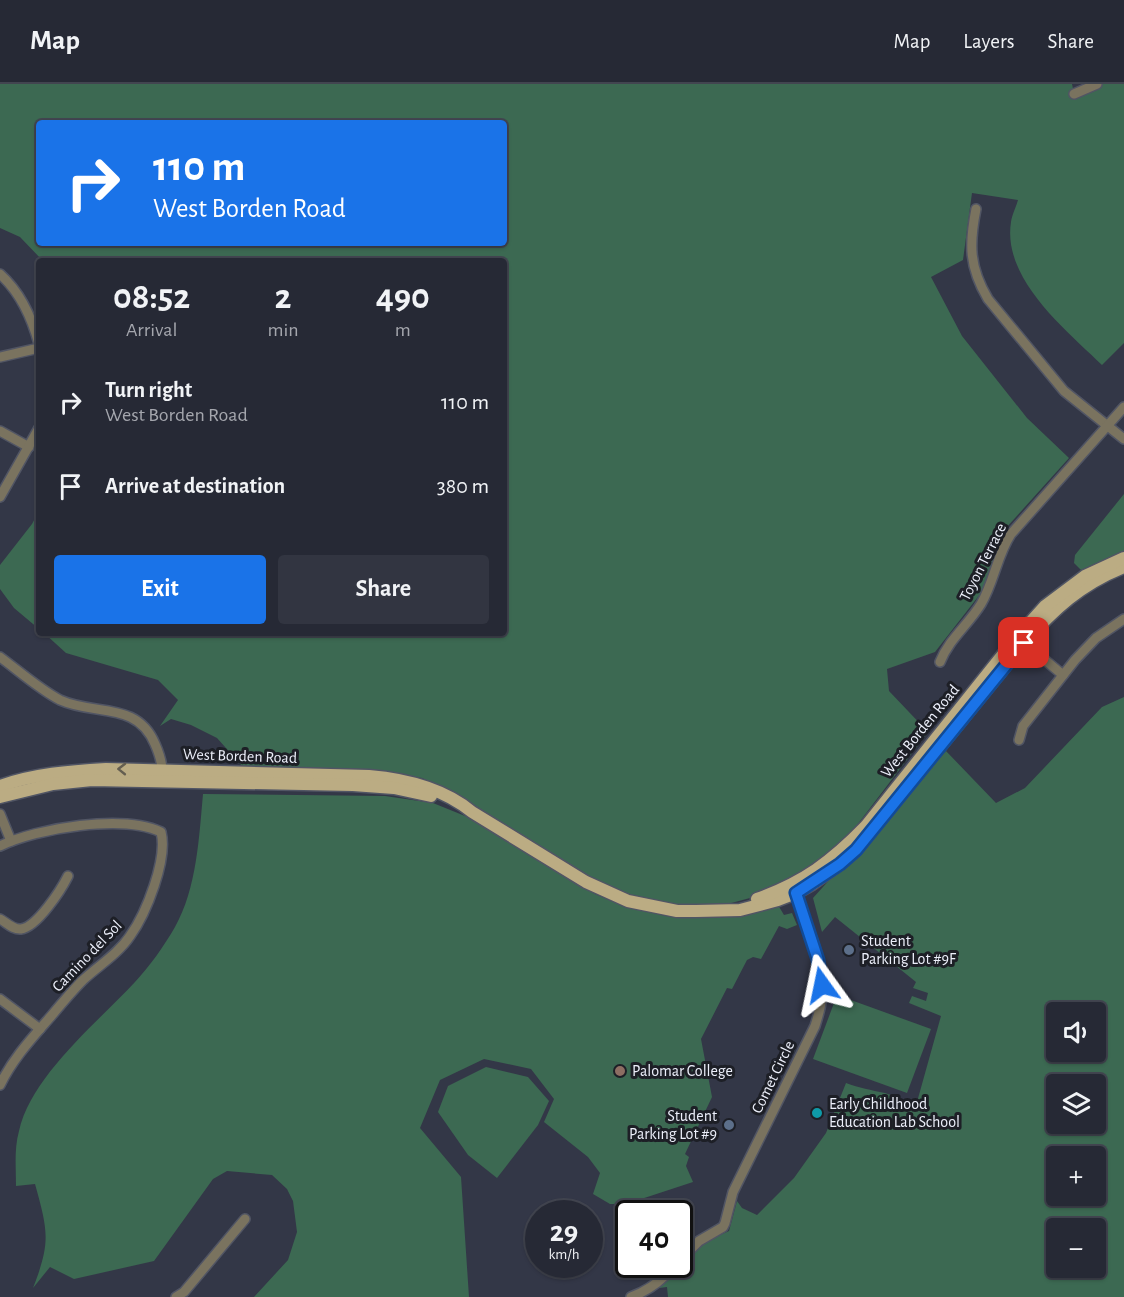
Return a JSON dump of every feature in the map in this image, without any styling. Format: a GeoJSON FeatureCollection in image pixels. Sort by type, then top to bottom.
{"type":"FeatureCollection","features":[{"type":"Feature","properties":{"kind":"main road","name":"West Borden Road"},"geometry":{"type":"LineString","coordinates":[[0,797],[53,784],[162,775],[392,778],[438,791],[461,803],[586,882],[628,901],[677,911],[731,909],[794,889],[840,864],[856,850],[1045,606],[1068,587],[1102,567],[1124,558]]}},
{"type":"Feature","properties":{"kind":"main road","name":"West Borden Road"},"geometry":{"type":"LineString","coordinates":[[1020,640],[1083,587],[1124,567]]}},
{"type":"Feature","properties":{"kind":"main road","name":"West Borden Road"},"geometry":{"type":"LineString","coordinates":[[0,786],[70,771],[106,769],[162,775]]}},
{"type":"Feature","properties":{"kind":"street"},"geometry":{"type":"LineString","coordinates":[[1074,94],[1097,84]]}},
{"type":"Feature","properties":{"kind":"street"},"geometry":{"type":"LineString","coordinates":[[976,209],[971,232],[971,252],[980,284],[988,298],[1064,391],[1124,439]]}},
{"type":"Feature","properties":{"kind":"street"},"geometry":{"type":"LineString","coordinates":[[0,274],[16,291],[36,334]]}},
{"type":"Feature","properties":{"kind":"street"},"geometry":{"type":"LineString","coordinates":[[0,357],[36,347]]}},
{"type":"Feature","properties":{"kind":"street","name":"Toyon Terrace"},"geometry":{"type":"LineString","coordinates":[[940,662],[946,648],[982,603],[1011,534],[1124,407]]}},
{"type":"Feature","properties":{"kind":"street"},"geometry":{"type":"LineString","coordinates":[[0,431],[29,447]]}},
{"type":"Feature","properties":{"kind":"street"},"geometry":{"type":"LineString","coordinates":[[0,497],[36,434]]}},
{"type":"Feature","properties":{"kind":"street"},"geometry":{"type":"LineString","coordinates":[[1019,740],[1023,726],[1063,675],[1096,638],[1124,619]]}},
{"type":"Feature","properties":{"kind":"street"},"geometry":{"type":"LineString","coordinates":[[1020,640],[1063,675]]}},
{"type":"Feature","properties":{"kind":"street"},"geometry":{"type":"LineString","coordinates":[[0,657],[61,700],[75,705],[125,714],[138,720],[150,732],[159,754],[162,775]]}},
{"type":"Feature","properties":{"kind":"street"},"geometry":{"type":"LineString","coordinates":[[0,814],[11,841],[0,846]]}},
{"type":"Feature","properties":{"kind":"street","name":"Camino del Sol"},"geometry":{"type":"LineString","coordinates":[[0,1084],[17,1056],[83,980],[108,960],[130,937],[142,916],[154,884],[163,841],[161,832],[150,827],[91,824],[48,831],[11,841]]}},
{"type":"Feature","properties":{"kind":"street"},"geometry":{"type":"LineString","coordinates":[[0,919],[13,928],[20,929],[29,925],[59,894],[68,876]]}},
{"type":"Feature","properties":{"kind":"street","name":"Comet Circle"},"geometry":{"type":"LineString","coordinates":[[693,1247],[723,1227],[733,1192],[814,1026],[821,1005],[822,985],[818,960],[794,889]]}},
{"type":"Feature","properties":{"kind":"street"},"geometry":{"type":"LineString","coordinates":[[0,999],[40,1029]]}},
{"type":"Feature","properties":{"kind":"street"},"geometry":{"type":"LineString","coordinates":[[176,1297],[184,1292],[245,1219]]}},
{"type":"Feature","properties":{"kind":"street"},"geometry":{"type":"LineString","coordinates":[[631,1297],[646,1294],[664,1278]]}},
{"type":"Feature","properties":{"kind":"green space"},"geometry":{"type":"Polygon","coordinates":[[[0,84],[1072,84],[1074,93],[1097,84],[1124,84],[1124,343],[1102,365],[1055,319],[1026,283],[1016,263],[1011,243],[1011,222],[1018,200],[972,193],[963,260],[931,277],[962,336],[1027,418],[1069,458],[1006,528],[981,593],[935,652],[887,669],[889,691],[928,732],[848,837],[821,863],[750,898],[720,906],[683,908],[612,891],[456,794],[422,778],[360,770],[243,767],[217,738],[191,725],[171,719],[160,726],[178,700],[158,680],[66,653],[47,636],[507,636],[507,258],[40,258],[20,237],[0,228],[0,84]]]}},
{"type":"Feature","properties":{"kind":"green space"},"geometry":{"type":"Polygon","coordinates":[[[1124,494],[1124,551],[1081,570],[1074,563],[1075,555],[1124,494]]]}},
{"type":"Feature","properties":{"kind":"green space"},"geometry":{"type":"Polygon","coordinates":[[[36,517],[36,626],[14,608],[0,589],[0,565],[36,517]]]}},
{"type":"Feature","properties":{"kind":"green space"},"geometry":{"type":"Polygon","coordinates":[[[1124,697],[1124,1297],[668,1297],[667,1287],[659,1288],[669,1278],[693,1278],[693,1254],[707,1242],[729,1231],[737,1201],[742,1208],[757,1215],[794,1178],[826,1133],[846,1083],[885,1093],[905,1101],[917,1102],[941,1016],[909,1003],[912,996],[926,1001],[928,993],[913,988],[916,982],[835,917],[822,932],[813,898],[946,751],[996,803],[1025,788],[1102,707],[1124,697]]]}},
{"type":"Feature","properties":{"kind":"green space"},"geometry":{"type":"Polygon","coordinates":[[[203,794],[385,796],[433,803],[470,818],[595,894],[624,906],[666,916],[721,918],[778,905],[784,915],[792,913],[797,925],[787,929],[779,926],[761,959],[753,957],[747,960],[732,989],[727,988],[701,1039],[712,1097],[685,1154],[689,1157],[686,1166],[693,1182],[638,1200],[615,1200],[615,1204],[610,1204],[593,1194],[600,1173],[588,1157],[544,1122],[554,1099],[531,1069],[484,1059],[440,1080],[420,1128],[461,1177],[469,1297],[254,1297],[288,1260],[297,1232],[293,1201],[287,1189],[272,1175],[227,1171],[213,1179],[154,1261],[74,1279],[50,1267],[33,1288],[43,1259],[46,1236],[35,1184],[16,1186],[16,1145],[26,1110],[51,1070],[141,976],[175,927],[188,896],[198,845],[203,794]]]}},
{"type":"Feature","properties":{"kind":"green space"},"geometry":{"type":"Polygon","coordinates":[[[837,995],[931,1029],[907,1093],[813,1059],[837,995]]]}},
{"type":"Feature","properties":{"kind":"green space"},"geometry":{"type":"Polygon","coordinates":[[[486,1067],[528,1077],[549,1101],[538,1125],[497,1178],[468,1155],[438,1112],[448,1086],[486,1067]]]}},
{"type":"Feature","properties":{"kind":"place","name":"Student Parking Lot #9F"},"geometry":{"type":"Point","coordinates":[849,950]}},
{"type":"Feature","properties":{"kind":"place","name":"Palomar College"},"geometry":{"type":"Point","coordinates":[620,1071]}},
{"type":"Feature","properties":{"kind":"place","name":"Early Childhood Education Lab School"},"geometry":{"type":"Point","coordinates":[817,1113]}},
{"type":"Feature","properties":{"kind":"place","name":"Student Parking Lot #9"},"geometry":{"type":"Point","coordinates":[729,1125]}},
{"type":"Feature","properties":{"kind":"route"},"geometry":{"type":"LineString","coordinates":[[822,985],[818,960],[796,893],[840,864],[856,850],[1024,643]]}}]}
